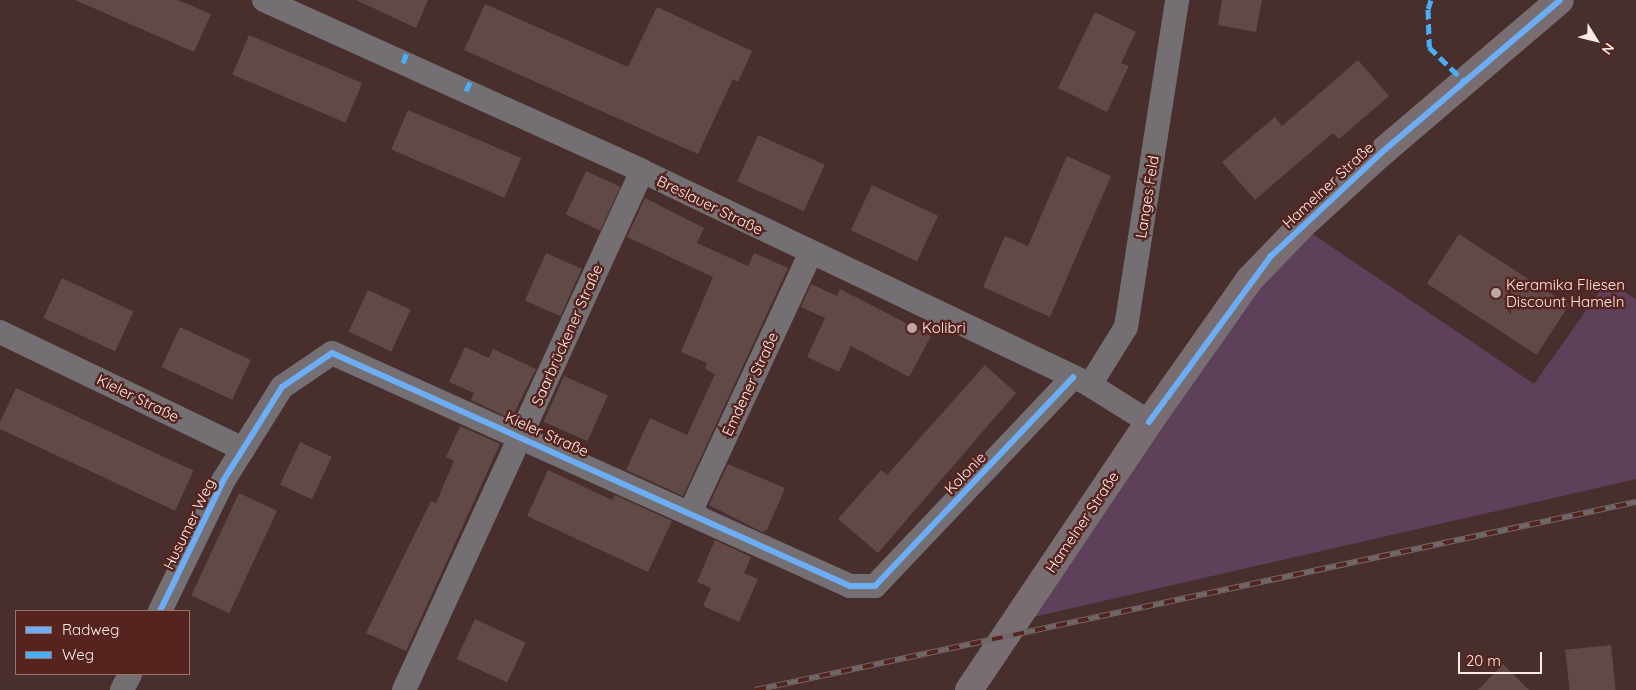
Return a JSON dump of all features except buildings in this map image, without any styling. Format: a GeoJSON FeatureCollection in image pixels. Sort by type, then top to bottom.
{"type":"FeatureCollection","features":[{"type":"Feature","properties":{"kind":"main road","name":"Hamelner Straße"},"geometry":{"type":"LineString","coordinates":[[969,690],[1149,422],[1270,257],[1381,153],[1560,0]]}},
{"type":"Feature","properties":{"kind":"street","name":"Breslauer Straße"},"geometry":{"type":"LineString","coordinates":[[264,0],[642,171],[810,254],[1082,381],[1149,422]]}},
{"type":"Feature","properties":{"kind":"street","name":"Langes Feld"},"geometry":{"type":"LineString","coordinates":[[1082,381],[1126,327],[1177,0]]}},
{"type":"Feature","properties":{"kind":"street","name":"Saarbrückener Straße"},"geometry":{"type":"LineString","coordinates":[[404,690],[642,171]]}},
{"type":"Feature","properties":{"kind":"street","name":"Emdener Straße"},"geometry":{"type":"LineString","coordinates":[[690,513],[810,254]]}},
{"type":"Feature","properties":{"kind":"street","name":"Kieler Straße"},"geometry":{"type":"LineString","coordinates":[[0,332],[243,449],[282,387],[332,353],[521,436],[850,586],[874,586]]}},
{"type":"Feature","properties":{"kind":"street","name":"Kolonie"},"geometry":{"type":"LineString","coordinates":[[874,586],[1082,381]]}},
{"type":"Feature","properties":{"kind":"street","name":"Husumer Weg"},"geometry":{"type":"LineString","coordinates":[[160,610],[223,481],[243,449]]}},
{"type":"Feature","properties":{"kind":"street"},"geometry":{"type":"LineString","coordinates":[[122,690],[130,675]]}},
{"type":"Feature","properties":{"kind":"shaded area"},"geometry":{"type":"Polygon","coordinates":[[[1301,226],[1534,384],[1607,281],[1636,299],[1636,479],[1016,621],[1301,226]]]}},
{"type":"Feature","properties":{"kind":"railway"},"geometry":{"type":"LineString","coordinates":[[755,690],[1636,502]]}},
{"type":"Feature","properties":{"kind":"marked path"},"geometry":{"type":"LineString","coordinates":[[1431,0],[1428,9],[1429,47],[1464,81]]}},
{"type":"Feature","properties":{"kind":"marked path"},"geometry":{"type":"LineString","coordinates":[[403,63],[408,50]]}},
{"type":"Feature","properties":{"kind":"marked path"},"geometry":{"type":"LineString","coordinates":[[466,91],[471,80]]}},
{"type":"Feature","properties":{"kind":"cycle path"},"geometry":{"type":"LineString","coordinates":[[1149,422],[1270,257],[1381,153],[1560,0]]}},
{"type":"Feature","properties":{"kind":"cycle path"},"geometry":{"type":"LineString","coordinates":[[160,610],[223,481],[282,387],[332,353],[850,586],[875,586],[1073,377]]}},
{"type":"Feature","properties":{"kind":"place","name":"Keramika Fliesen Discount Hameln"},"geometry":{"type":"Point","coordinates":[1496,293]}},
{"type":"Feature","properties":{"kind":"place","name":"Kolibri"},"geometry":{"type":"Point","coordinates":[912,328]}}]}
